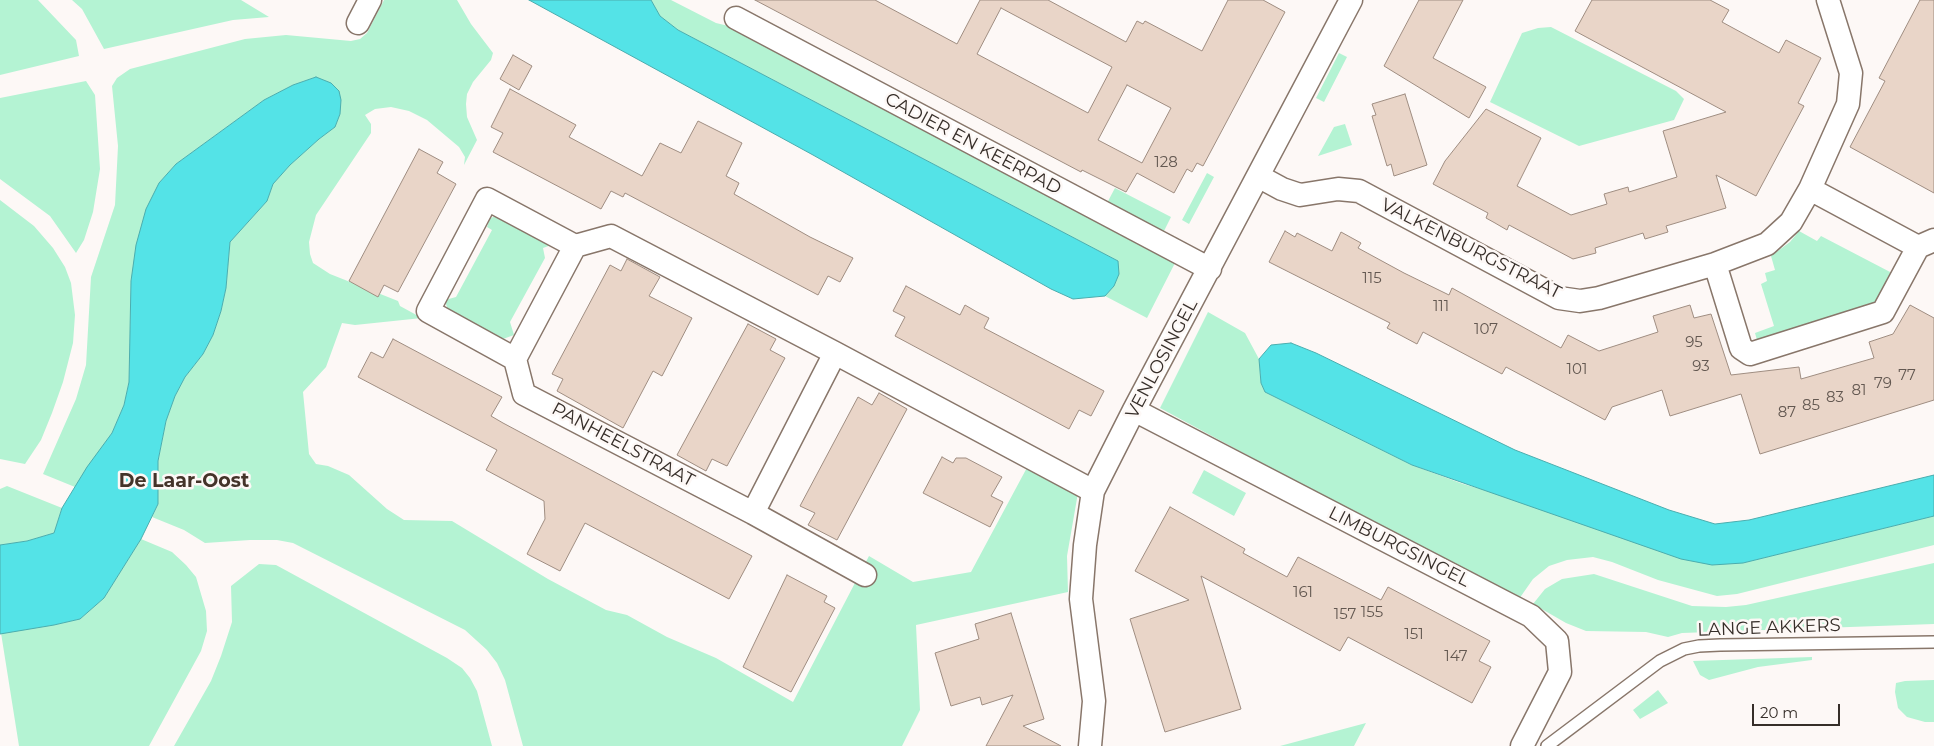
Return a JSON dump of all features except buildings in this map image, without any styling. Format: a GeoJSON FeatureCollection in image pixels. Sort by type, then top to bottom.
{"type":"FeatureCollection","features":[{"type":"Feature","properties":{"kind":"street"},"geometry":{"type":"LineString","coordinates":[[358,23],[370,0]]}},
{"type":"Feature","properties":{"kind":"street","name":"VENLOSINGEL"},"geometry":{"type":"LineString","coordinates":[[1090,746],[1094,701],[1081,599],[1085,545],[1093,491],[1351,0]]}},
{"type":"Feature","properties":{"kind":"street","name":"VALKENBURGSTRAAT"},"geometry":{"type":"LineString","coordinates":[[1258,176],[1282,189],[1300,195],[1338,189],[1359,191],[1559,298],[1580,301],[1599,298],[1715,264],[1767,244],[1791,222],[1810,189],[1848,104],[1851,73],[1828,0]]}},
{"type":"Feature","properties":{"kind":"street","name":"CADIER EN KEERPAD"},"geometry":{"type":"LineString","coordinates":[[736,18],[1210,268]]}},
{"type":"Feature","properties":{"kind":"street"},"geometry":{"type":"LineString","coordinates":[[1715,264],[1741,348],[1750,354],[1882,312],[1926,244],[1810,189]]}},
{"type":"Feature","properties":{"kind":"street"},"geometry":{"type":"LineString","coordinates":[[575,246],[515,359],[428,311],[487,199],[575,246],[611,236],[1093,491]]}},
{"type":"Feature","properties":{"kind":"street"},"geometry":{"type":"LineString","coordinates":[[753,512],[835,353]]}},
{"type":"Feature","properties":{"kind":"street","name":"PANHEELSTRAAT"},"geometry":{"type":"LineString","coordinates":[[515,359],[524,394],[753,512],[866,575]]}},
{"type":"Feature","properties":{"kind":"street","name":"LIMBURGSINGEL"},"geometry":{"type":"LineString","coordinates":[[1134,410],[1531,616],[1558,642],[1560,672],[1522,746]]}},
{"type":"Feature","properties":{"kind":"lane","name":"LANGE AKKERS"},"geometry":{"type":"LineString","coordinates":[[1547,746],[1660,661],[1684,649],[1720,645],[1934,642]]}},
{"type":"Feature","properties":{"kind":"green space"},"geometry":{"type":"Polygon","coordinates":[[[0,0],[38,0],[76,40],[79,56],[0,75],[0,0]]]}},
{"type":"Feature","properties":{"kind":"green space"},"geometry":{"type":"Polygon","coordinates":[[[72,0],[241,0],[269,17],[233,20],[104,49],[82,9],[72,0]]]}},
{"type":"Feature","properties":{"kind":"green space"},"geometry":{"type":"Polygon","coordinates":[[[384,0],[457,0],[471,24],[493,53],[491,60],[473,82],[467,94],[467,117],[477,140],[464,165],[465,157],[459,147],[427,120],[409,111],[391,107],[375,109],[365,115],[371,124],[371,133],[316,215],[309,242],[313,263],[330,274],[398,301],[400,306],[422,318],[355,325],[342,323],[326,367],[303,392],[309,454],[316,464],[328,466],[349,475],[387,509],[404,520],[452,521],[548,579],[606,610],[627,615],[667,637],[716,658],[793,702],[869,556],[913,582],[971,572],[1030,462],[1079,487],[1067,556],[1068,592],[916,625],[920,710],[902,746],[523,746],[505,680],[497,663],[487,650],[465,630],[293,543],[277,540],[250,540],[205,543],[184,530],[152,517],[158,504],[158,461],[166,421],[175,396],[185,377],[203,354],[213,335],[226,288],[230,242],[267,201],[273,184],[290,165],[335,127],[340,114],[316,77],[293,85],[264,100],[176,164],[159,183],[131,281],[129,382],[124,405],[112,433],[75,487],[43,474],[76,399],[86,365],[91,277],[115,205],[118,146],[112,86],[117,78],[130,69],[245,39],[286,35],[351,41],[360,39],[367,33],[384,0]]]}},
{"type":"Feature","properties":{"kind":"green space"},"geometry":{"type":"Polygon","coordinates":[[[651,0],[671,0],[716,23],[745,30],[1176,261],[1147,318],[1105,296],[1114,286],[1118,274],[1118,261],[678,30],[660,16],[651,0]]]}},
{"type":"Feature","properties":{"kind":"green space"},"geometry":{"type":"Polygon","coordinates":[[[1551,27],[1676,91],[1684,99],[1674,120],[1579,146],[1490,102],[1522,33],[1538,28],[1551,27]]]}},
{"type":"Feature","properties":{"kind":"green space"},"geometry":{"type":"Polygon","coordinates":[[[1339,53],[1347,57],[1324,102],[1316,98],[1339,53]]]}},
{"type":"Feature","properties":{"kind":"green space"},"geometry":{"type":"Polygon","coordinates":[[[86,81],[95,95],[100,169],[93,212],[84,240],[76,253],[50,216],[0,179],[0,98],[86,81]]]}},
{"type":"Feature","properties":{"kind":"green space"},"geometry":{"type":"Polygon","coordinates":[[[1345,124],[1352,145],[1318,156],[1334,127],[1345,124]]]}},
{"type":"Feature","properties":{"kind":"green space"},"geometry":{"type":"Polygon","coordinates":[[[1207,173],[1214,177],[1189,224],[1182,220],[1207,173]]]}},
{"type":"Feature","properties":{"kind":"green space"},"geometry":{"type":"Polygon","coordinates":[[[1115,188],[1171,217],[1163,233],[1107,203],[1115,188]]]}},
{"type":"Feature","properties":{"kind":"green space"},"geometry":{"type":"Polygon","coordinates":[[[0,200],[34,226],[53,248],[65,267],[71,283],[75,315],[73,343],[63,382],[41,440],[25,464],[0,459],[0,200]]]}},
{"type":"Feature","properties":{"kind":"green space"},"geometry":{"type":"Polygon","coordinates":[[[501,215],[554,244],[543,248],[545,258],[510,322],[514,335],[503,339],[448,311],[445,300],[456,297],[492,230],[487,227],[490,218],[501,215]]]}},
{"type":"Feature","properties":{"kind":"green space"},"geometry":{"type":"Polygon","coordinates":[[[1799,231],[1817,241],[1821,236],[1892,273],[1877,304],[1757,340],[1755,333],[1774,326],[1761,284],[1767,281],[1765,273],[1775,270],[1771,256],[1790,242],[1799,231]]]}},
{"type":"Feature","properties":{"kind":"green space"},"geometry":{"type":"Polygon","coordinates":[[[1208,312],[1245,333],[1259,359],[1261,383],[1265,392],[1412,465],[1463,484],[1743,563],[1934,516],[1934,545],[1737,594],[1717,596],[1658,580],[1612,562],[1593,557],[1567,560],[1549,566],[1533,579],[1519,599],[1497,590],[1160,408],[1208,312]]]}},
{"type":"Feature","properties":{"kind":"green space"},"geometry":{"type":"Polygon","coordinates":[[[1204,470],[1246,493],[1234,516],[1192,493],[1204,470]]]}},
{"type":"Feature","properties":{"kind":"green space"},"geometry":{"type":"Polygon","coordinates":[[[7,486],[62,508],[54,533],[27,541],[0,545],[0,489],[7,486]]]}},
{"type":"Feature","properties":{"kind":"green space"},"geometry":{"type":"Polygon","coordinates":[[[141,539],[172,552],[196,577],[206,611],[207,631],[201,651],[149,746],[19,746],[1,633],[80,619],[104,598],[141,539]]]}},
{"type":"Feature","properties":{"kind":"green space"},"geometry":{"type":"Polygon","coordinates":[[[1934,563],[1934,624],[1682,633],[1668,637],[1646,632],[1586,631],[1566,623],[1533,604],[1545,589],[1562,579],[1594,574],[1692,606],[1726,607],[1746,605],[1934,563]]]}},
{"type":"Feature","properties":{"kind":"green space"},"geometry":{"type":"Polygon","coordinates":[[[259,564],[276,565],[462,668],[477,691],[492,746],[174,746],[211,681],[221,656],[232,622],[231,586],[259,564]]]}},
{"type":"Feature","properties":{"kind":"green space"},"geometry":{"type":"Polygon","coordinates":[[[1812,657],[1812,660],[1758,667],[1709,680],[1700,675],[1693,661],[1812,657]]]}},
{"type":"Feature","properties":{"kind":"green space"},"geometry":{"type":"Polygon","coordinates":[[[1934,680],[1934,722],[1925,722],[1907,717],[1898,708],[1895,692],[1896,683],[1934,680]]]}},
{"type":"Feature","properties":{"kind":"green space"},"geometry":{"type":"Polygon","coordinates":[[[1658,690],[1668,703],[1640,719],[1633,710],[1658,690]]]}},
{"type":"Feature","properties":{"kind":"green space"},"geometry":{"type":"Polygon","coordinates":[[[1366,723],[1354,746],[1280,746],[1366,723]]]}},
{"type":"Feature","properties":{"kind":"water"},"geometry":{"type":"Polygon","coordinates":[[[529,0],[651,0],[660,16],[678,30],[1118,261],[1119,274],[1114,286],[1105,296],[1073,299],[1051,289],[813,155],[529,0]]]}},
{"type":"Feature","properties":{"kind":"water"},"geometry":{"type":"Polygon","coordinates":[[[316,77],[331,83],[339,91],[341,100],[340,114],[335,127],[290,165],[273,184],[267,201],[230,242],[226,288],[221,311],[213,335],[203,354],[185,377],[175,396],[166,421],[158,461],[158,504],[141,539],[104,598],[80,619],[0,634],[0,545],[27,541],[54,533],[62,508],[87,467],[112,433],[124,405],[129,382],[131,281],[136,245],[146,209],[159,183],[176,164],[264,100],[293,85],[316,77]]]}},
{"type":"Feature","properties":{"kind":"water"},"geometry":{"type":"Polygon","coordinates":[[[1291,343],[1316,353],[1515,450],[1669,510],[1715,524],[1749,520],[1934,475],[1934,516],[1743,563],[1712,565],[1681,559],[1412,465],[1265,392],[1261,383],[1259,359],[1271,345],[1291,343]]]}},
{"type":"Feature","properties":{"kind":"district","name":"De Laar-Oost"},"geometry":{"type":"Point","coordinates":[184,481]}}]}
